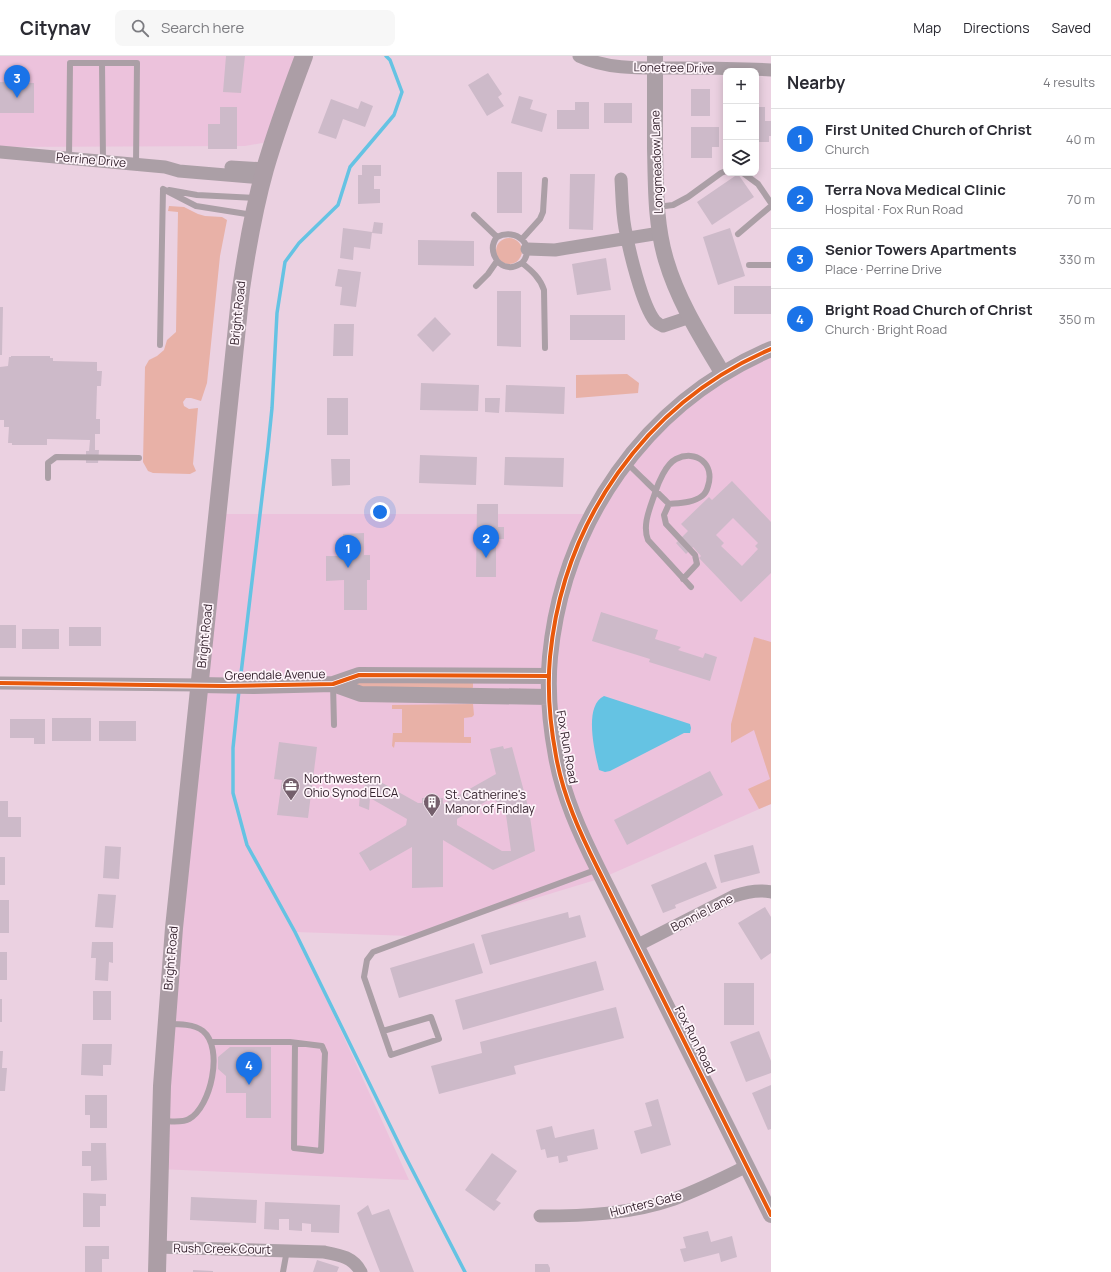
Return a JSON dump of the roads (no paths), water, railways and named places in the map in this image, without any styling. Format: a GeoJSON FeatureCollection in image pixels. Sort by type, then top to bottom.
{"type":"FeatureCollection","features":[{"type":"Feature","properties":{"kind":"main road","name":"Bright Road"},"geometry":{"type":"LineString","coordinates":[[157,1272],[160,1121],[174,928],[241,289],[255,207],[273,141],[304,56]]}},
{"type":"Feature","properties":{"kind":"street","name":"Lonetree Drive"},"geometry":{"type":"LineString","coordinates":[[579,56],[612,66],[655,62],[771,70]]}},
{"type":"Feature","properties":{"kind":"street","name":"Longmeadow Lane"},"geometry":{"type":"LineString","coordinates":[[655,62],[656,194],[660,233],[668,266],[677,291],[690,317],[723,374]]}},
{"type":"Feature","properties":{"kind":"street","name":"Perrine Drive"},"geometry":{"type":"LineString","coordinates":[[0,144],[16,154]]}},
{"type":"Feature","properties":{"kind":"street","name":"Perrine Drive"},"geometry":{"type":"LineString","coordinates":[[0,152],[165,167],[180,171],[264,174]]}},
{"type":"Feature","properties":{"kind":"street"},"geometry":{"type":"LineString","coordinates":[[621,179],[622,204],[627,238],[645,301],[652,316],[656,322],[663,326],[690,317]]}},
{"type":"Feature","properties":{"kind":"street"},"geometry":{"type":"LineString","coordinates":[[524,244],[555,250],[660,233]]}},
{"type":"Feature","properties":{"kind":"street","name":"Fox Run Road"},"geometry":{"type":"LineString","coordinates":[[771,349],[723,374],[685,401],[637,448],[599,501],[584,530],[572,559],[561,593],[554,625],[549,676],[551,724],[556,757],[564,790],[575,820],[636,946],[771,1215]]}},
{"type":"Feature","properties":{"kind":"street","name":"Greendale Avenue"},"geometry":{"type":"LineString","coordinates":[[0,683],[253,686],[333,684],[359,676],[549,676]]}},
{"type":"Feature","properties":{"kind":"street","name":"Greendale Avenue"},"geometry":{"type":"LineString","coordinates":[[333,684],[361,694],[549,697]]}},
{"type":"Feature","properties":{"kind":"street","name":"Bonnie Lane"},"geometry":{"type":"LineString","coordinates":[[636,946],[734,896],[760,890],[771,892]]}},
{"type":"Feature","properties":{"kind":"street","name":"Hunters Gate"},"geometry":{"type":"LineString","coordinates":[[540,1216],[606,1214],[639,1208],[672,1200],[694,1192],[747,1166]]}},
{"type":"Feature","properties":{"kind":"street","name":"Rush Creek Court"},"geometry":{"type":"LineString","coordinates":[[157,1247],[324,1252],[341,1255],[355,1263],[361,1272]]}},
{"type":"Feature","properties":{"kind":"lane"},"geometry":{"type":"LineString","coordinates":[[69,158],[70,63],[137,64],[136,165]]}},
{"type":"Feature","properties":{"kind":"lane"},"geometry":{"type":"LineString","coordinates":[[102,63],[103,161]]}},
{"type":"Feature","properties":{"kind":"lane"},"geometry":{"type":"LineString","coordinates":[[657,207],[673,205],[688,197],[723,172]]}},
{"type":"Feature","properties":{"kind":"lane"},"geometry":{"type":"LineString","coordinates":[[747,176],[758,184],[771,203]]}},
{"type":"Feature","properties":{"kind":"lane"},"geometry":{"type":"LineString","coordinates":[[524,244],[543,212],[545,180]]}},
{"type":"Feature","properties":{"kind":"lane"},"geometry":{"type":"LineString","coordinates":[[163,189],[196,206],[255,207]]}},
{"type":"Feature","properties":{"kind":"lane"},"geometry":{"type":"LineString","coordinates":[[163,189],[197,194],[255,207]]}},
{"type":"Feature","properties":{"kind":"lane"},"geometry":{"type":"LineString","coordinates":[[160,346],[163,189]]}},
{"type":"Feature","properties":{"kind":"lane"},"geometry":{"type":"LineString","coordinates":[[738,234],[771,206]]}},
{"type":"Feature","properties":{"kind":"lane"},"geometry":{"type":"LineString","coordinates":[[474,215],[497,238]]}},
{"type":"Feature","properties":{"kind":"lane"},"geometry":{"type":"LineString","coordinates":[[507,234],[514,234],[524,244],[526,257],[522,263],[513,267],[508,267],[497,261],[492,251],[493,245],[497,238],[507,234]]}},
{"type":"Feature","properties":{"kind":"lane"},"geometry":{"type":"LineString","coordinates":[[476,286],[488,274],[497,261]]}},
{"type":"Feature","properties":{"kind":"lane"},"geometry":{"type":"LineString","coordinates":[[522,263],[537,276],[542,283],[544,290],[545,348]]}},
{"type":"Feature","properties":{"kind":"lane"},"geometry":{"type":"LineString","coordinates":[[749,265],[771,265]]}},
{"type":"Feature","properties":{"kind":"lane"},"geometry":{"type":"LineString","coordinates":[[48,478],[48,463],[56,457],[139,458]]}},
{"type":"Feature","properties":{"kind":"lane"},"geometry":{"type":"LineString","coordinates":[[669,504],[694,500],[702,496],[707,490],[710,480],[710,472],[707,465],[694,457],[674,459],[661,476],[646,522],[645,533],[648,540],[691,587]]}},
{"type":"Feature","properties":{"kind":"lane"},"geometry":{"type":"LineString","coordinates":[[626,462],[669,504]]}},
{"type":"Feature","properties":{"kind":"lane"},"geometry":{"type":"LineString","coordinates":[[669,504],[664,515],[666,524],[695,555],[697,564],[683,579]]}},
{"type":"Feature","properties":{"kind":"lane"},"geometry":{"type":"LineString","coordinates":[[333,684],[334,725]]}},
{"type":"Feature","properties":{"kind":"lane"},"geometry":{"type":"LineString","coordinates":[[383,1032],[431,1017],[439,1038],[391,1054],[383,1032],[364,977],[367,960],[373,952],[598,869]]}},
{"type":"Feature","properties":{"kind":"lane"},"geometry":{"type":"LineString","coordinates":[[160,1121],[188,1120],[200,1108],[207,1096],[212,1082],[214,1069],[211,1042],[204,1031],[196,1027],[181,1024],[166,1024]]}},
{"type":"Feature","properties":{"kind":"lane"},"geometry":{"type":"LineString","coordinates":[[211,1042],[296,1043],[322,1046],[325,1053],[321,1151],[294,1148],[296,1043]]}},
{"type":"Feature","properties":{"kind":"lane","name":"Rush Creek Court"},"geometry":{"type":"LineString","coordinates":[[283,1272],[287,1250]]}},
{"type":"Feature","properties":{"kind":"water"},"geometry":{"type":"Polygon","coordinates":[[[604,696],[690,724],[690,733],[684,733],[610,771],[605,772],[599,770],[593,742],[592,719],[594,709],[598,701],[604,696]]]}},
{"type":"Feature","properties":{"kind":"waterway"},"geometry":{"type":"LineString","coordinates":[[240,682],[268,447],[272,408],[277,313],[285,262],[299,243],[338,205],[350,167],[394,115],[402,92],[390,60],[386,56]]}},
{"type":"Feature","properties":{"kind":"waterway"},"geometry":{"type":"LineString","coordinates":[[239,690],[233,748],[233,793],[247,845],[295,932],[402,1150],[465,1272]]}},
{"type":"Feature","properties":{"kind":"place","name":"Senior Towers Apartments"},"geometry":{"type":"Point","coordinates":[17,98]}},
{"type":"Feature","properties":{"kind":"place","name":"Terra Nova Medical Clinic"},"geometry":{"type":"Point","coordinates":[486,558]}},
{"type":"Feature","properties":{"kind":"place","name":"First United Church of Christ"},"geometry":{"type":"Point","coordinates":[348,568]}},
{"type":"Feature","properties":{"kind":"place","name":"Northwestern Ohio Synod ELCA"},"geometry":{"type":"Point","coordinates":[291,801]}},
{"type":"Feature","properties":{"kind":"place","name":"St. Catherine's Manor of Findlay"},"geometry":{"type":"Point","coordinates":[432,817]}},
{"type":"Feature","properties":{"kind":"place","name":"Bright Road Church of Christ"},"geometry":{"type":"Point","coordinates":[249,1085]}}]}
